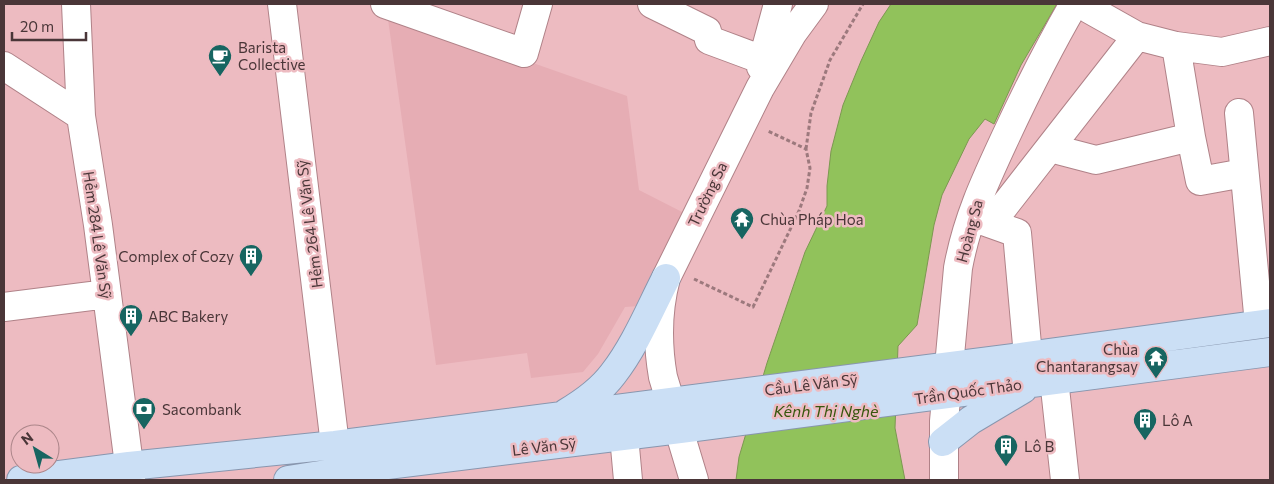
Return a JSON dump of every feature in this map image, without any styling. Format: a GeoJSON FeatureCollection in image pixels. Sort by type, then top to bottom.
{"type":"FeatureCollection","features":[{"type":"Feature","properties":{"kind":"main road"},"geometry":{"type":"LineString","coordinates":[[562,415],[592,395],[613,374],[676,277]]}},
{"type":"Feature","properties":{"kind":"main road","name":"Trần Quốc Thảo"},"geometry":{"type":"LineString","coordinates":[[906,372],[1264,324]]}},
{"type":"Feature","properties":{"kind":"main road","name":"Trần Quốc Thảo"},"geometry":{"type":"LineString","coordinates":[[903,400],[1270,352]]}},
{"type":"Feature","properties":{"kind":"main road","name":"Cầu Lê Văn Sỹ"},"geometry":{"type":"LineString","coordinates":[[715,396],[906,372]]}},
{"type":"Feature","properties":{"kind":"main road"},"geometry":{"type":"LineString","coordinates":[[943,442],[985,411],[1047,380]]}},
{"type":"Feature","properties":{"kind":"main road","name":"Lê Văn Sỹ"},"geometry":{"type":"LineString","coordinates":[[21,480],[130,473],[368,440],[715,396]]}},
{"type":"Feature","properties":{"kind":"main road","name":"Cầu Lê Văn Sỹ"},"geometry":{"type":"LineString","coordinates":[[718,424],[903,400]]}},
{"type":"Feature","properties":{"kind":"main road","name":"Lê Văn Sỹ"},"geometry":{"type":"LineString","coordinates":[[288,480],[372,474],[624,436],[718,424]]}},
{"type":"Feature","properties":{"kind":"street","name":"Hẻm 284 Lê Văn Sỹ"},"geometry":{"type":"LineString","coordinates":[[76,4],[81,116],[107,294],[130,473]]}},
{"type":"Feature","properties":{"kind":"street","name":"Hẻm 264 Lê Văn Sỹ"},"geometry":{"type":"LineString","coordinates":[[282,4],[335,445]]}},
{"type":"Feature","properties":{"kind":"street"},"geometry":{"type":"LineString","coordinates":[[385,4],[430,11],[524,53],[538,4]]}},
{"type":"Feature","properties":{"kind":"street"},"geometry":{"type":"LineString","coordinates":[[652,4],[707,31],[709,40],[763,60]]}},
{"type":"Feature","properties":{"kind":"street"},"geometry":{"type":"LineString","coordinates":[[757,121],[763,60],[778,4]]}},
{"type":"Feature","properties":{"kind":"street","name":"Trường Sa"},"geometry":{"type":"LineString","coordinates":[[680,429],[663,377],[658,341],[660,298],[676,277],[757,121],[784,47],[814,4]]}},
{"type":"Feature","properties":{"kind":"street"},"geometry":{"type":"LineString","coordinates":[[1082,7],[1137,36],[1176,46],[1222,52],[1270,41]]}},
{"type":"Feature","properties":{"kind":"street","name":"Hoàng Sa"},"geometry":{"type":"LineString","coordinates":[[944,480],[943,442],[946,394],[958,268],[981,220],[980,191],[1031,82],[1082,7]]}},
{"type":"Feature","properties":{"kind":"street"},"geometry":{"type":"LineString","coordinates":[[1028,356],[1017,233],[981,220],[1050,148],[1137,36]]}},
{"type":"Feature","properties":{"kind":"street"},"geometry":{"type":"LineString","coordinates":[[1176,46],[1200,181],[1244,173]]}},
{"type":"Feature","properties":{"kind":"street"},"geometry":{"type":"LineString","coordinates":[[4,66],[81,116]]}},
{"type":"Feature","properties":{"kind":"street"},"geometry":{"type":"LineString","coordinates":[[1239,113],[1244,173],[1264,324]]}},
{"type":"Feature","properties":{"kind":"street"},"geometry":{"type":"LineString","coordinates":[[1050,148],[1096,160],[1191,137]]}},
{"type":"Feature","properties":{"kind":"street"},"geometry":{"type":"LineString","coordinates":[[5,305],[107,294]]}},
{"type":"Feature","properties":{"kind":"street"},"geometry":{"type":"LineString","coordinates":[[1047,380],[1065,480]]}},
{"type":"Feature","properties":{"kind":"street"},"geometry":{"type":"LineString","coordinates":[[680,429],[694,480]]}},
{"type":"Feature","properties":{"kind":"street"},"geometry":{"type":"LineString","coordinates":[[624,436],[628,480]]}},
{"type":"Feature","properties":{"kind":"street"},"geometry":{"type":"LineString","coordinates":[[368,440],[372,474]]}},
{"type":"Feature","properties":{"kind":"path"},"geometry":{"type":"LineString","coordinates":[[676,277],[753,307],[808,188],[810,168],[806,149],[811,113],[830,60],[863,4]]}},
{"type":"Feature","properties":{"kind":"path"},"geometry":{"type":"LineString","coordinates":[[757,121],[806,149]]}},
{"type":"Feature","properties":{"kind":"shaded area"},"geometry":{"type":"Polygon","coordinates":[[[387,12],[627,96],[639,190],[686,214],[639,306],[625,307],[598,354],[583,372],[531,378],[527,353],[436,365],[387,12]]]}},
{"type":"Feature","properties":{"kind":"water","name":"Kênh Thị Nghè"},"geometry":{"type":"Polygon","coordinates":[[[891,4],[1057,4],[1021,65],[994,124],[985,119],[969,139],[942,195],[934,225],[917,325],[898,346],[895,428],[905,480],[736,480],[739,457],[767,363],[805,252],[827,206],[831,151],[843,105],[879,22],[891,4]]]}},
{"type":"Feature","properties":{"kind":"place","name":"Barista Collective"},"geometry":{"type":"Point","coordinates":[220,77]}},
{"type":"Feature","properties":{"kind":"place","name":"Chùa Pháp Hoa"},"geometry":{"type":"Point","coordinates":[742,240]}},
{"type":"Feature","properties":{"kind":"place","name":"Complex of Cozy"},"geometry":{"type":"Point","coordinates":[251,277]}},
{"type":"Feature","properties":{"kind":"place","name":"ABC Bakery"},"geometry":{"type":"Point","coordinates":[131,337]}},
{"type":"Feature","properties":{"kind":"place","name":"Chùa Chantarangsay"},"geometry":{"type":"Point","coordinates":[1156,379]}},
{"type":"Feature","properties":{"kind":"place","name":"Sacombank"},"geometry":{"type":"Point","coordinates":[144,430]}},
{"type":"Feature","properties":{"kind":"place","name":"Lô A"},"geometry":{"type":"Point","coordinates":[1145,441]}},
{"type":"Feature","properties":{"kind":"place","name":"Lô B"},"geometry":{"type":"Point","coordinates":[1006,467]}}]}
